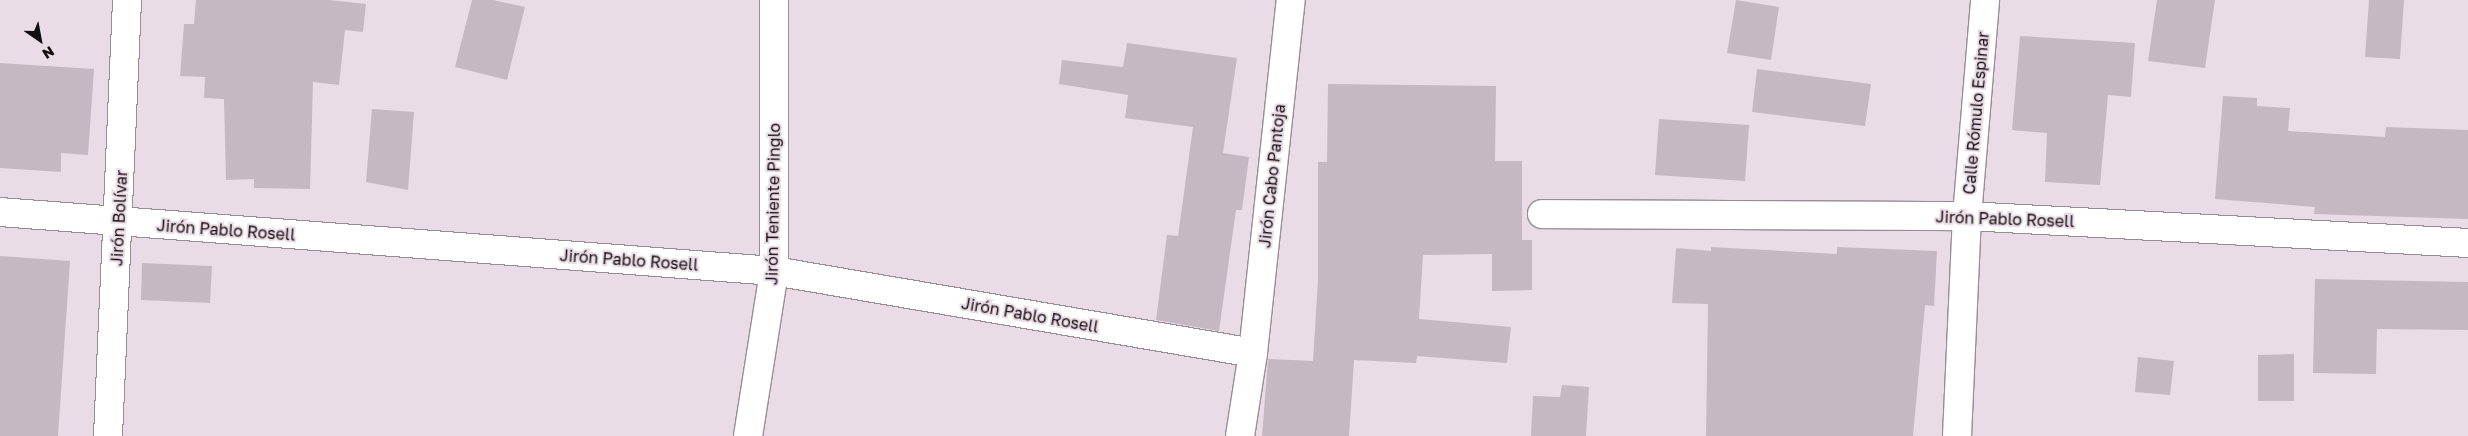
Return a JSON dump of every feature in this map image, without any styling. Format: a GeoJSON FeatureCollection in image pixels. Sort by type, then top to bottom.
{"type":"FeatureCollection","features":[{"type":"Feature","properties":{"kind":"street","name":"Jirón Bolívar"},"geometry":{"type":"LineString","coordinates":[[108,436],[119,222],[127,0]]}},
{"type":"Feature","properties":{"kind":"street","name":"Jirón Teniente Pinglo"},"geometry":{"type":"LineString","coordinates":[[748,436],[774,272],[774,0]]}},
{"type":"Feature","properties":{"kind":"street","name":"Jirón Cabo Pantoja"},"geometry":{"type":"LineString","coordinates":[[1240,436],[1253,353],[1290,0]]}},
{"type":"Feature","properties":{"kind":"street","name":"Calle Rómulo Espinar"},"geometry":{"type":"LineString","coordinates":[[1957,436],[1967,216],[1986,0]]}},
{"type":"Feature","properties":{"kind":"street","name":"Jirón Pablo Rosell"},"geometry":{"type":"LineString","coordinates":[[0,212],[774,272],[1253,353]]}},
{"type":"Feature","properties":{"kind":"street","name":"Jirón Pablo Rosell"},"geometry":{"type":"LineString","coordinates":[[1542,214],[1967,216],[2468,243]]}},
{"type":"Feature","properties":{"kind":"building"},"geometry":{"type":"Polygon","coordinates":[[[196,0],[329,0],[366,4],[363,32],[345,30],[339,85],[313,82],[310,189],[254,188],[254,179],[226,180],[224,99],[204,98],[205,77],[180,76],[184,24],[194,24],[196,0]]]}},
{"type":"Feature","properties":{"kind":"building"},"geometry":{"type":"Polygon","coordinates":[[[472,0],[493,0],[525,7],[507,80],[455,67],[472,0]]]}},
{"type":"Feature","properties":{"kind":"building"},"geometry":{"type":"Polygon","coordinates":[[[1736,0],[1779,7],[1771,60],[1727,53],[1736,0]]]}},
{"type":"Feature","properties":{"kind":"building"},"geometry":{"type":"Polygon","coordinates":[[[2157,0],[2215,0],[2205,68],[2148,61],[2157,0]]]}},
{"type":"Feature","properties":{"kind":"building"},"geometry":{"type":"Polygon","coordinates":[[[2369,0],[2404,0],[2400,59],[2365,57],[2369,0]]]}},
{"type":"Feature","properties":{"kind":"building"},"geometry":{"type":"Polygon","coordinates":[[[2020,36],[2135,43],[2131,97],[2108,95],[2100,185],[2045,182],[2047,133],[2012,130],[2020,36]]]}},
{"type":"Feature","properties":{"kind":"building"},"geometry":{"type":"Polygon","coordinates":[[[1127,43],[1237,58],[1223,153],[1249,157],[1242,210],[1236,210],[1219,331],[1156,320],[1167,235],[1178,236],[1193,127],[1125,118],[1128,95],[1059,84],[1062,60],[1123,67],[1127,43]]]}},
{"type":"Feature","properties":{"kind":"building"},"geometry":{"type":"Polygon","coordinates":[[[0,63],[94,69],[88,155],[61,153],[61,172],[0,168],[0,63]]]}},
{"type":"Feature","properties":{"kind":"building"},"geometry":{"type":"Polygon","coordinates":[[[1757,69],[1871,84],[1865,126],[1752,112],[1757,69]]]}},
{"type":"Feature","properties":{"kind":"building"},"geometry":{"type":"Polygon","coordinates":[[[1328,84],[1496,86],[1495,161],[1522,161],[1522,240],[1532,240],[1532,290],[1492,291],[1492,254],[1423,255],[1419,319],[1511,327],[1507,363],[1417,356],[1416,363],[1354,360],[1349,436],[1262,436],[1268,359],[1313,361],[1318,280],[1318,162],[1327,162],[1328,84]]]}},
{"type":"Feature","properties":{"kind":"building"},"geometry":{"type":"Polygon","coordinates":[[[2223,96],[2257,98],[2257,106],[2290,108],[2288,131],[2385,137],[2386,127],[2468,130],[2468,219],[2314,214],[2315,207],[2215,199],[2223,96]]]}},
{"type":"Feature","properties":{"kind":"building"},"geometry":{"type":"Polygon","coordinates":[[[372,109],[414,112],[408,190],[366,182],[372,109]]]}},
{"type":"Feature","properties":{"kind":"building"},"geometry":{"type":"Polygon","coordinates":[[[1659,119],[1749,125],[1745,181],[1655,175],[1659,119]]]}},
{"type":"Feature","properties":{"kind":"building"},"geometry":{"type":"Polygon","coordinates":[[[1711,247],[1837,254],[1837,247],[1937,251],[1934,306],[1925,305],[1913,436],[1706,436],[1708,304],[1672,303],[1676,248],[1711,251],[1711,247]]]}},
{"type":"Feature","properties":{"kind":"building"},"geometry":{"type":"Polygon","coordinates":[[[0,256],[70,261],[58,436],[0,436],[0,256]]]}},
{"type":"Feature","properties":{"kind":"building"},"geometry":{"type":"Polygon","coordinates":[[[142,263],[212,266],[210,303],[141,300],[142,263]]]}},
{"type":"Feature","properties":{"kind":"building"},"geometry":{"type":"Polygon","coordinates":[[[2315,279],[2468,282],[2468,330],[2377,329],[2376,374],[2313,373],[2315,279]]]}},
{"type":"Feature","properties":{"kind":"building"},"geometry":{"type":"Polygon","coordinates":[[[2294,354],[2294,401],[2258,401],[2258,355],[2294,354]]]}},
{"type":"Feature","properties":{"kind":"building"},"geometry":{"type":"Polygon","coordinates":[[[2138,357],[2174,361],[2170,395],[2135,392],[2138,357]]]}},
{"type":"Feature","properties":{"kind":"building"},"geometry":{"type":"Polygon","coordinates":[[[1562,385],[1589,387],[1586,436],[1531,436],[1533,396],[1560,397],[1562,385]]]}}]}
